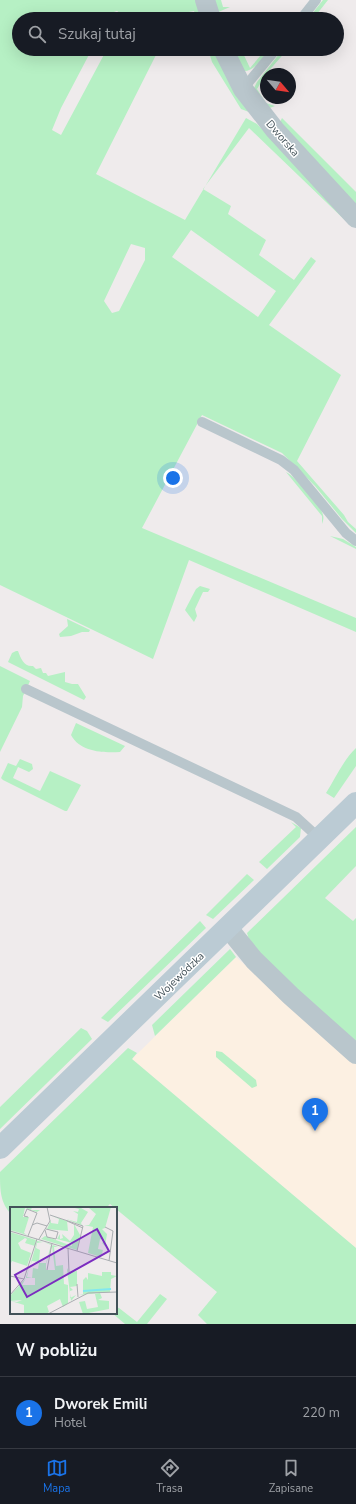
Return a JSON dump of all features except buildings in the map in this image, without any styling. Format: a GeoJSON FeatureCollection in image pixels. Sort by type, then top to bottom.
{"type":"FeatureCollection","features":[{"type":"Feature","properties":{"kind":"main road","name":"Wojewódzka"},"geometry":{"type":"LineString","coordinates":[[0,1148],[356,803]]}},
{"type":"Feature","properties":{"kind":"street"},"geometry":{"type":"LineString","coordinates":[[205,0],[209,12]]}},
{"type":"Feature","properties":{"kind":"street","name":"Dworska"},"geometry":{"type":"LineString","coordinates":[[226,56],[243,89],[275,130],[356,218]]}},
{"type":"Feature","properties":{"kind":"street"},"geometry":{"type":"LineString","coordinates":[[228,928],[254,960],[291,996],[356,1054]]}},
{"type":"Feature","properties":{"kind":"lane"},"geometry":{"type":"LineString","coordinates":[[306,12],[316,0]]}},
{"type":"Feature","properties":{"kind":"lane"},"geometry":{"type":"LineString","coordinates":[[243,89],[270,56]]}},
{"type":"Feature","properties":{"kind":"lane"},"geometry":{"type":"LineString","coordinates":[[202,422],[281,460],[294,470],[346,533],[356,541]]}},
{"type":"Feature","properties":{"kind":"lane"},"geometry":{"type":"LineString","coordinates":[[26,689],[296,816],[320,839]]}},
{"type":"Feature","properties":{"kind":"shaded area"},"geometry":{"type":"Polygon","coordinates":[[[236,957],[356,1064],[356,1248],[132,1059],[236,957]]]}},
{"type":"Feature","properties":{"kind":"green space"},"geometry":{"type":"Polygon","coordinates":[[[0,0],[197,0],[201,12],[12,12],[12,56],[88,56],[61,108],[52,130],[61,135],[103,56],[155,56],[96,174],[185,220],[203,189],[231,206],[228,214],[266,240],[259,255],[294,280],[311,257],[316,261],[269,325],[341,375],[297,461],[344,515],[348,522],[356,529],[356,533],[342,519],[315,486],[282,453],[202,415],[142,528],[356,618],[356,632],[189,560],[153,659],[0,585],[0,0]],[[191,230],[172,257],[258,317],[276,291],[191,230]],[[131,244],[104,301],[112,313],[119,311],[145,260],[145,248],[131,244]]]}},
{"type":"Feature","properties":{"kind":"green space"},"geometry":{"type":"Polygon","coordinates":[[[211,0],[221,0],[223,7],[230,7],[218,12],[216,12],[211,0]]]}},
{"type":"Feature","properties":{"kind":"green space"},"geometry":{"type":"Polygon","coordinates":[[[323,0],[328,0],[319,12],[314,12],[323,0]]]}},
{"type":"Feature","properties":{"kind":"green space"},"geometry":{"type":"Polygon","coordinates":[[[210,56],[218,56],[249,112],[241,109],[212,62],[210,56]]]}},
{"type":"Feature","properties":{"kind":"green space"},"geometry":{"type":"Polygon","coordinates":[[[234,56],[244,56],[250,68],[260,56],[264,56],[252,69],[244,71],[234,56]]]}},
{"type":"Feature","properties":{"kind":"green space"},"geometry":{"type":"Polygon","coordinates":[[[277,56],[282,56],[271,68],[268,68],[277,56]]]}},
{"type":"Feature","properties":{"kind":"green space"},"geometry":{"type":"Polygon","coordinates":[[[260,78],[260,84],[257,89],[260,94],[260,98],[254,88],[260,78]]]}},
{"type":"Feature","properties":{"kind":"green space"},"geometry":{"type":"Polygon","coordinates":[[[264,104],[275,106],[267,109],[264,104]]]}},
{"type":"Feature","properties":{"kind":"green space"},"geometry":{"type":"Polygon","coordinates":[[[246,118],[257,124],[352,221],[352,227],[249,128],[206,186],[246,118]]]}},
{"type":"Feature","properties":{"kind":"green space"},"geometry":{"type":"Polygon","coordinates":[[[282,118],[356,192],[356,207],[280,122],[282,118]]]}},
{"type":"Feature","properties":{"kind":"green space"},"geometry":{"type":"Polygon","coordinates":[[[286,472],[302,485],[318,505],[323,516],[322,524],[322,516],[286,472]]]}},
{"type":"Feature","properties":{"kind":"green space"},"geometry":{"type":"Polygon","coordinates":[[[330,536],[343,539],[356,547],[356,549],[330,536]]]}},
{"type":"Feature","properties":{"kind":"green space"},"geometry":{"type":"Polygon","coordinates":[[[200,586],[210,589],[208,592],[203,592],[195,609],[197,616],[194,622],[185,610],[196,589],[200,586]]]}},
{"type":"Feature","properties":{"kind":"green space"},"geometry":{"type":"Polygon","coordinates":[[[67,619],[90,630],[89,632],[60,637],[59,634],[68,626],[67,619]]]}},
{"type":"Feature","properties":{"kind":"green space"},"geometry":{"type":"Polygon","coordinates":[[[18,651],[25,664],[33,666],[36,669],[41,668],[43,673],[46,673],[48,676],[65,672],[65,682],[78,684],[86,697],[84,700],[8,662],[12,653],[18,651]]]}},
{"type":"Feature","properties":{"kind":"green space"},"geometry":{"type":"Polygon","coordinates":[[[0,666],[30,681],[23,696],[22,707],[0,752],[0,666]]]}},
{"type":"Feature","properties":{"kind":"green space"},"geometry":{"type":"Polygon","coordinates":[[[76,723],[125,746],[120,752],[99,752],[86,748],[75,741],[71,735],[76,723]]]}},
{"type":"Feature","properties":{"kind":"green space"},"geometry":{"type":"Polygon","coordinates":[[[356,748],[356,766],[334,798],[326,793],[344,763],[356,748]]]}},
{"type":"Feature","properties":{"kind":"green space"},"geometry":{"type":"Polygon","coordinates":[[[20,759],[32,764],[33,769],[29,772],[18,767],[13,778],[40,791],[50,771],[81,785],[67,811],[1,778],[8,763],[16,766],[20,759]]]}},
{"type":"Feature","properties":{"kind":"green space"},"geometry":{"type":"Polygon","coordinates":[[[291,822],[301,828],[300,837],[267,869],[259,862],[296,827],[291,822]]]}},
{"type":"Feature","properties":{"kind":"green space"},"geometry":{"type":"Polygon","coordinates":[[[356,827],[356,866],[325,898],[353,921],[356,918],[356,1049],[251,946],[247,933],[356,827]]]}},
{"type":"Feature","properties":{"kind":"green space"},"geometry":{"type":"Polygon","coordinates":[[[247,874],[254,880],[213,919],[206,915],[247,874]]]}},
{"type":"Feature","properties":{"kind":"green space"},"geometry":{"type":"Polygon","coordinates":[[[200,921],[206,928],[108,1022],[101,1018],[200,921]]]}},
{"type":"Feature","properties":{"kind":"green space"},"geometry":{"type":"Polygon","coordinates":[[[230,949],[236,957],[155,1036],[152,1025],[230,949]]]}},
{"type":"Feature","properties":{"kind":"green space"},"geometry":{"type":"Polygon","coordinates":[[[81,1028],[87,1031],[92,1039],[0,1129],[0,1107],[81,1028]]]}},
{"type":"Feature","properties":{"kind":"green space"},"geometry":{"type":"Polygon","coordinates":[[[128,1048],[137,1053],[132,1059],[356,1248],[356,1324],[207,1324],[198,1315],[217,1292],[117,1210],[117,1207],[114,1207],[110,1204],[107,1207],[10,1207],[10,1213],[1,1195],[0,1172],[128,1048]]]}},
{"type":"Feature","properties":{"kind":"green space"},"geometry":{"type":"Polygon","coordinates":[[[216,1051],[222,1052],[256,1080],[257,1086],[252,1088],[216,1057],[216,1051]]]}},
{"type":"Feature","properties":{"kind":"green space"},"geometry":{"type":"Polygon","coordinates":[[[160,1294],[167,1299],[147,1324],[125,1324],[113,1314],[117,1314],[117,1307],[119,1308],[137,1322],[160,1294]]]}},
{"type":"Feature","properties":{"kind":"place","name":"Dworek Emili"},"geometry":{"type":"Point","coordinates":[315,1131]}}]}
